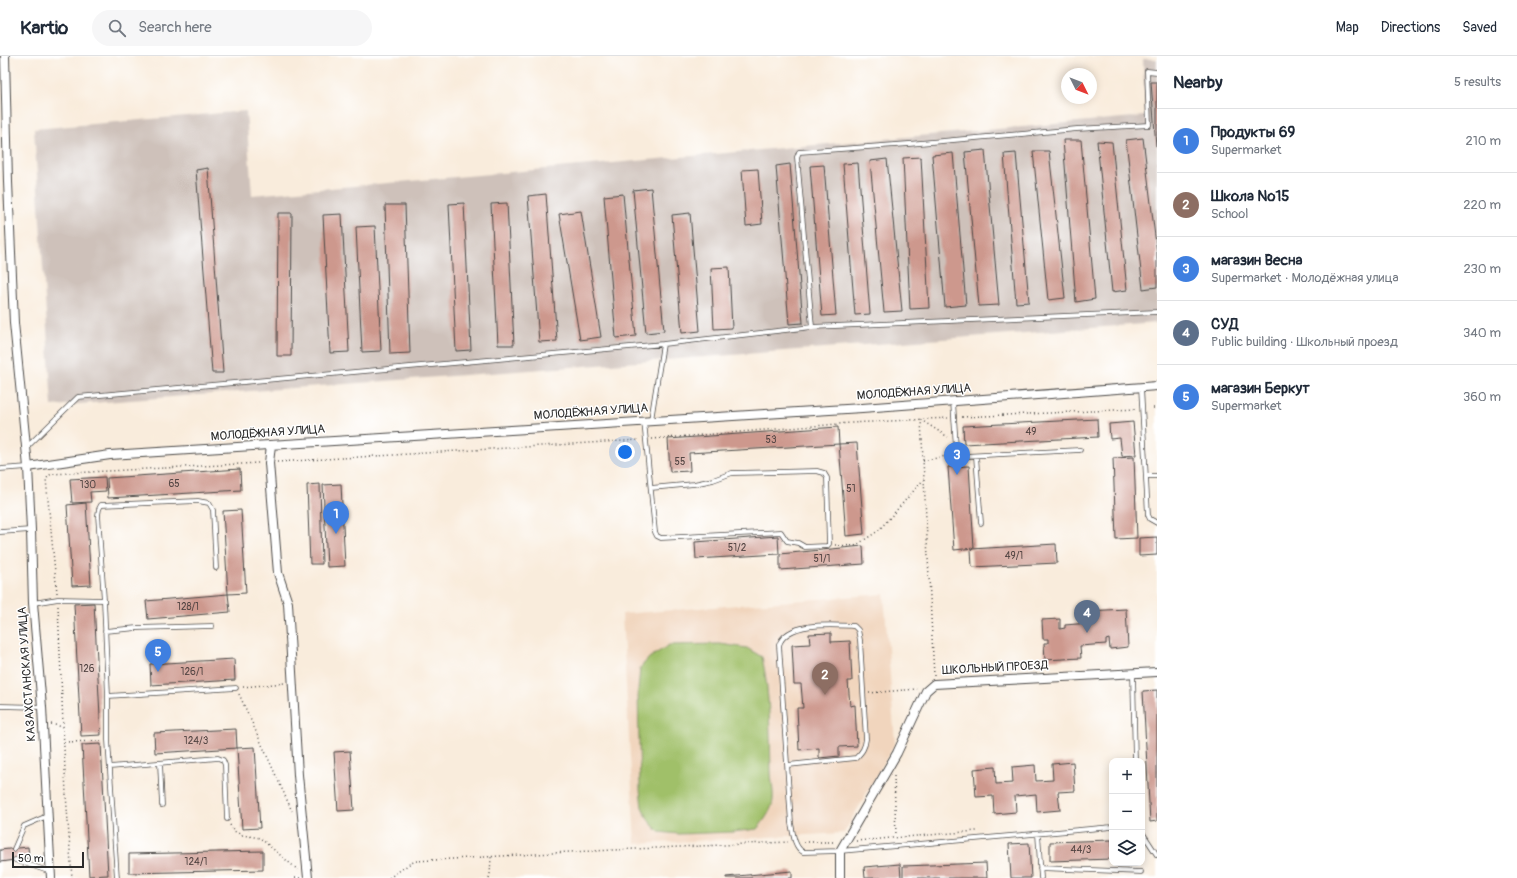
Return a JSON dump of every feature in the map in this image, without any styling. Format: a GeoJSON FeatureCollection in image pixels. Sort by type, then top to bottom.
{"type":"FeatureCollection","features":[{"type":"Feature","properties":{"kind":"street","name":"КАЗАХСТАНСКАЯ УЛИЦА"},"geometry":{"type":"LineString","coordinates":[[5,56],[8,182],[14,322],[28,467],[33,603],[42,707],[51,875]]}},
{"type":"Feature","properties":{"kind":"street","name":"МОЛОДЁЖНАЯ УЛИЦА"},"geometry":{"type":"LineString","coordinates":[[28,467],[110,455],[953,401],[1157,386]]}},
{"type":"Feature","properties":{"kind":"street"},"geometry":{"type":"LineString","coordinates":[[271,445],[269,463],[278,573],[288,603],[298,775],[308,878]]}},
{"type":"Feature","properties":{"kind":"street","name":"ШКОЛЬНЫЙ ПРОЕЗД"},"geometry":{"type":"LineString","coordinates":[[840,878],[840,851],[897,752],[926,691],[934,684],[1157,672]]}},
{"type":"Feature","properties":{"kind":"lane"},"geometry":{"type":"LineString","coordinates":[[812,327],[797,157],[799,152],[1077,129],[1149,125],[1147,71],[1157,72]]}},
{"type":"Feature","properties":{"kind":"lane"},"geometry":{"type":"LineString","coordinates":[[26,448],[78,396],[663,344],[812,327],[1157,312]]}},
{"type":"Feature","properties":{"kind":"lane"},"geometry":{"type":"LineString","coordinates":[[651,488],[694,484],[713,480],[732,472],[817,471],[824,473],[827,478],[830,544],[827,546],[804,547],[798,543],[787,541],[782,532],[661,538],[657,536],[655,532],[646,439],[648,420],[663,344]]}},
{"type":"Feature","properties":{"kind":"lane"},"geometry":{"type":"LineString","coordinates":[[1141,387],[1148,515],[1150,519],[1157,523]]}},
{"type":"Feature","properties":{"kind":"lane"},"geometry":{"type":"LineString","coordinates":[[953,401],[955,441],[958,454],[965,456],[976,456],[1080,450]]}},
{"type":"Feature","properties":{"kind":"lane"},"geometry":{"type":"LineString","coordinates":[[976,456],[982,523]]}},
{"type":"Feature","properties":{"kind":"lane"},"geometry":{"type":"LineString","coordinates":[[0,469],[28,467]]}},
{"type":"Feature","properties":{"kind":"lane"},"geometry":{"type":"LineString","coordinates":[[1146,476],[1157,476]]}},
{"type":"Feature","properties":{"kind":"lane"},"geometry":{"type":"LineString","coordinates":[[117,878],[108,740],[108,696],[104,600],[98,515],[99,508],[101,505],[198,501],[209,503],[213,510],[216,568]]}},
{"type":"Feature","properties":{"kind":"lane"},"geometry":{"type":"LineString","coordinates":[[0,532],[31,530]]}},
{"type":"Feature","properties":{"kind":"lane"},"geometry":{"type":"LineString","coordinates":[[33,603],[58,599],[104,600]]}},
{"type":"Feature","properties":{"kind":"lane"},"geometry":{"type":"LineString","coordinates":[[788,766],[856,758],[865,747],[866,739],[860,640],[858,630],[854,626],[832,625],[802,628],[787,634],[781,639],[779,645],[791,823],[795,842],[800,850],[803,852],[840,851],[1109,827]]}},
{"type":"Feature","properties":{"kind":"lane"},"geometry":{"type":"LineString","coordinates":[[105,631],[137,628],[212,626]]}},
{"type":"Feature","properties":{"kind":"lane"},"geometry":{"type":"LineString","coordinates":[[1133,673],[1136,758]]}},
{"type":"Feature","properties":{"kind":"lane"},"geometry":{"type":"LineString","coordinates":[[108,696],[236,688]]}},
{"type":"Feature","properties":{"kind":"lane"},"geometry":{"type":"LineString","coordinates":[[0,706],[42,707]]}},
{"type":"Feature","properties":{"kind":"lane"},"geometry":{"type":"LineString","coordinates":[[110,767],[218,758],[223,760],[225,765],[227,819]]}},
{"type":"Feature","properties":{"kind":"lane"},"geometry":{"type":"LineString","coordinates":[[160,763],[162,805]]}},
{"type":"Feature","properties":{"kind":"lane"},"geometry":{"type":"LineString","coordinates":[[14,849],[24,826],[48,816]]}},
{"type":"Feature","properties":{"kind":"lane"},"geometry":{"type":"LineString","coordinates":[[1038,834],[1041,878]]}},
{"type":"Feature","properties":{"kind":"lane"},"geometry":{"type":"LineString","coordinates":[[1145,837],[1157,855]]}},
{"type":"Feature","properties":{"kind":"lane"},"geometry":{"type":"LineString","coordinates":[[15,860],[51,875]]}},
{"type":"Feature","properties":{"kind":"lane"},"geometry":{"type":"LineString","coordinates":[[1040,868],[1141,872]]}},
{"type":"Feature","properties":{"kind":"path"},"geometry":{"type":"LineString","coordinates":[[269,463],[646,439],[851,423],[1157,408]]}},
{"type":"Feature","properties":{"kind":"path"},"geometry":{"type":"LineString","coordinates":[[921,420],[955,441]]}},
{"type":"Feature","properties":{"kind":"path"},"geometry":{"type":"LineString","coordinates":[[921,420],[934,684]]}},
{"type":"Feature","properties":{"kind":"path"},"geometry":{"type":"LineString","coordinates":[[923,461],[958,454]]}},
{"type":"Feature","properties":{"kind":"path"},"geometry":{"type":"LineString","coordinates":[[830,544],[855,546],[868,539],[878,531],[925,478]]}},
{"type":"Feature","properties":{"kind":"path"},"geometry":{"type":"LineString","coordinates":[[292,683],[236,688],[294,814]]}},
{"type":"Feature","properties":{"kind":"path"},"geometry":{"type":"LineString","coordinates":[[863,693],[921,688],[926,691]]}},
{"type":"Feature","properties":{"kind":"path"},"geometry":{"type":"LineString","coordinates":[[43,723],[63,727]]}},
{"type":"Feature","properties":{"kind":"path"},"geometry":{"type":"LineString","coordinates":[[64,742],[108,740]]}},
{"type":"Feature","properties":{"kind":"path"},"geometry":{"type":"LineString","coordinates":[[894,774],[896,837]]}},
{"type":"Feature","properties":{"kind":"path"},"geometry":{"type":"LineString","coordinates":[[227,819],[234,831],[242,835],[260,838],[308,878]]}},
{"type":"Feature","properties":{"kind":"path"},"geometry":{"type":"LineString","coordinates":[[389,878],[411,862],[417,861],[570,852],[795,842],[845,842],[978,831]]}},
{"type":"Feature","properties":{"kind":"path"},"geometry":{"type":"LineString","coordinates":[[489,878],[492,857]]}},
{"type":"Feature","properties":{"kind":"shaded area"},"geometry":{"type":"Polygon","coordinates":[[[1143,59],[1157,59],[1157,323],[52,406],[34,129],[246,111],[252,195],[1145,116],[1143,59]]]}},
{"type":"Feature","properties":{"kind":"shaded area"},"geometry":{"type":"Polygon","coordinates":[[[884,594],[895,743],[844,833],[635,844],[622,614],[884,594]]]}},
{"type":"Feature","properties":{"kind":"green space"},"geometry":{"type":"Polygon","coordinates":[[[720,644],[747,648],[762,657],[767,685],[769,714],[773,793],[771,808],[757,829],[733,832],[679,834],[659,832],[649,821],[642,807],[640,789],[638,691],[640,668],[649,658],[669,645],[720,644]]]}},
{"type":"Feature","properties":{"kind":"building"},"geometry":{"type":"Polygon","coordinates":[[[1151,82],[1157,82],[1157,146],[1156,146],[1151,82]]]}},
{"type":"Feature","properties":{"kind":"building"},"geometry":{"type":"Polygon","coordinates":[[[1143,138],[1157,253],[1157,287],[1143,289],[1126,140],[1143,138]]]}},
{"type":"Feature","properties":{"kind":"building"},"geometry":{"type":"Polygon","coordinates":[[[1063,140],[1081,140],[1095,299],[1076,302],[1063,140]]]}},
{"type":"Feature","properties":{"kind":"building"},"geometry":{"type":"Polygon","coordinates":[[[1097,141],[1112,142],[1127,290],[1112,292],[1097,141]]]}},
{"type":"Feature","properties":{"kind":"building"},"geometry":{"type":"Polygon","coordinates":[[[985,150],[999,305],[979,306],[965,152],[985,150]]]}},
{"type":"Feature","properties":{"kind":"building"},"geometry":{"type":"Polygon","coordinates":[[[1033,151],[1049,151],[1065,298],[1048,300],[1033,151]]]}},
{"type":"Feature","properties":{"kind":"building"},"geometry":{"type":"Polygon","coordinates":[[[953,153],[966,305],[945,307],[932,155],[953,153]]]}},
{"type":"Feature","properties":{"kind":"building"},"geometry":{"type":"Polygon","coordinates":[[[1016,153],[1029,302],[1016,303],[1004,154],[1016,153]]]}},
{"type":"Feature","properties":{"kind":"building"},"geometry":{"type":"Polygon","coordinates":[[[921,157],[929,308],[910,309],[903,158],[921,157]]]}},
{"type":"Feature","properties":{"kind":"building"},"geometry":{"type":"Polygon","coordinates":[[[887,159],[902,311],[884,312],[870,161],[887,159]]]}},
{"type":"Feature","properties":{"kind":"building"},"geometry":{"type":"Polygon","coordinates":[[[858,163],[870,314],[855,315],[843,164],[858,163]]]}},
{"type":"Feature","properties":{"kind":"building"},"geometry":{"type":"Polygon","coordinates":[[[790,164],[803,323],[789,324],[776,166],[790,164]]]}},
{"type":"Feature","properties":{"kind":"building"},"geometry":{"type":"Polygon","coordinates":[[[824,165],[836,315],[822,316],[810,166],[824,165]]]}},
{"type":"Feature","properties":{"kind":"building"},"geometry":{"type":"Polygon","coordinates":[[[208,168],[223,373],[212,373],[196,170],[208,168]]]}},
{"type":"Feature","properties":{"kind":"building"},"geometry":{"type":"Polygon","coordinates":[[[758,169],[762,224],[746,226],[742,170],[758,169]]]}},
{"type":"Feature","properties":{"kind":"building"},"geometry":{"type":"Polygon","coordinates":[[[651,188],[664,331],[646,333],[633,190],[651,188]]]}},
{"type":"Feature","properties":{"kind":"building"},"geometry":{"type":"Polygon","coordinates":[[[546,194],[557,341],[539,342],[528,196],[546,194]]]}},
{"type":"Feature","properties":{"kind":"building"},"geometry":{"type":"Polygon","coordinates":[[[623,194],[636,336],[616,338],[604,196],[623,194]]]}},
{"type":"Feature","properties":{"kind":"building"},"geometry":{"type":"Polygon","coordinates":[[[464,203],[471,350],[456,351],[449,204],[464,203]]]}},
{"type":"Feature","properties":{"kind":"building"},"geometry":{"type":"Polygon","coordinates":[[[507,203],[514,345],[498,345],[491,204],[507,203]]]}},
{"type":"Feature","properties":{"kind":"building"},"geometry":{"type":"Polygon","coordinates":[[[385,205],[405,205],[410,353],[390,354],[385,205]]]}},
{"type":"Feature","properties":{"kind":"building"},"geometry":{"type":"Polygon","coordinates":[[[581,211],[601,337],[580,340],[559,214],[581,211]]]}},
{"type":"Feature","properties":{"kind":"building"},"geometry":{"type":"Polygon","coordinates":[[[278,213],[292,213],[291,356],[277,356],[278,213]]]}},
{"type":"Feature","properties":{"kind":"building"},"geometry":{"type":"Polygon","coordinates":[[[690,213],[700,331],[682,333],[672,215],[690,213]]]}},
{"type":"Feature","properties":{"kind":"building"},"geometry":{"type":"Polygon","coordinates":[[[342,214],[349,352],[330,353],[323,215],[342,214]]]}},
{"type":"Feature","properties":{"kind":"building"},"geometry":{"type":"Polygon","coordinates":[[[375,226],[381,351],[362,352],[356,227],[375,226]]]}},
{"type":"Feature","properties":{"kind":"building"},"geometry":{"type":"Polygon","coordinates":[[[729,267],[732,328],[714,329],[711,268],[729,267]]]}},
{"type":"Feature","properties":{"kind":"building"},"geometry":{"type":"Polygon","coordinates":[[[1097,419],[1098,437],[964,444],[963,426],[1097,419]]]}},
{"type":"Feature","properties":{"kind":"building"},"geometry":{"type":"Polygon","coordinates":[[[1133,422],[1136,455],[1122,456],[1120,438],[1110,439],[1109,424],[1133,422]]]}},
{"type":"Feature","properties":{"kind":"building"},"geometry":{"type":"Polygon","coordinates":[[[838,427],[839,444],[689,453],[690,471],[670,472],[668,439],[838,427]]]}},
{"type":"Feature","properties":{"kind":"building"},"geometry":{"type":"Polygon","coordinates":[[[857,443],[864,534],[846,536],[839,444],[857,443]]]}},
{"type":"Feature","properties":{"kind":"building"},"geometry":{"type":"Polygon","coordinates":[[[1134,457],[1137,538],[1116,539],[1113,458],[1134,457]]]}},
{"type":"Feature","properties":{"kind":"building"},"geometry":{"type":"Polygon","coordinates":[[[969,466],[974,548],[954,550],[948,467],[969,466]]]}},
{"type":"Feature","properties":{"kind":"building"},"geometry":{"type":"Polygon","coordinates":[[[240,469],[241,490],[108,498],[107,478],[240,469]]]}},
{"type":"Feature","properties":{"kind":"building"},"geometry":{"type":"Polygon","coordinates":[[[105,477],[106,491],[90,492],[91,502],[72,503],[70,479],[105,477]]]}},
{"type":"Feature","properties":{"kind":"building"},"geometry":{"type":"Polygon","coordinates":[[[320,484],[322,564],[310,564],[307,485],[320,484]]]}},
{"type":"Feature","properties":{"kind":"building"},"geometry":{"type":"Polygon","coordinates":[[[341,484],[345,566],[327,567],[323,485],[341,484]]]}},
{"type":"Feature","properties":{"kind":"building"},"geometry":{"type":"Polygon","coordinates":[[[86,503],[91,585],[72,586],[67,505],[86,503]]]}},
{"type":"Feature","properties":{"kind":"building"},"geometry":{"type":"Polygon","coordinates":[[[241,510],[246,593],[228,594],[223,511],[241,510]]]}},
{"type":"Feature","properties":{"kind":"building"},"geometry":{"type":"Polygon","coordinates":[[[778,536],[779,554],[696,559],[695,542],[778,536]]]}},
{"type":"Feature","properties":{"kind":"building"},"geometry":{"type":"Polygon","coordinates":[[[1157,537],[1157,555],[1139,556],[1139,538],[1157,537]]]}},
{"type":"Feature","properties":{"kind":"building"},"geometry":{"type":"Polygon","coordinates":[[[1056,544],[1057,563],[972,567],[971,549],[1056,544]]]}},
{"type":"Feature","properties":{"kind":"building"},"geometry":{"type":"Polygon","coordinates":[[[863,546],[864,564],[780,570],[780,554],[863,546]]]}},
{"type":"Feature","properties":{"kind":"building"},"geometry":{"type":"Polygon","coordinates":[[[228,594],[230,612],[148,619],[146,601],[228,594]]]}},
{"type":"Feature","properties":{"kind":"building"},"geometry":{"type":"Polygon","coordinates":[[[94,603],[101,735],[81,736],[74,604],[94,603]]]}},
{"type":"Feature","properties":{"kind":"building"},"geometry":{"type":"Polygon","coordinates":[[[1126,609],[1128,647],[1110,649],[1109,639],[1106,640],[1106,644],[1080,646],[1081,658],[1045,660],[1044,643],[1048,643],[1048,639],[1043,639],[1042,620],[1060,619],[1060,629],[1065,628],[1065,625],[1089,623],[1088,611],[1126,609]]]}},
{"type":"Feature","properties":{"kind":"building"},"geometry":{"type":"Polygon","coordinates":[[[831,633],[831,642],[850,641],[852,681],[848,681],[850,706],[855,705],[857,746],[839,747],[839,756],[819,758],[819,748],[799,750],[797,708],[803,708],[801,684],[794,684],[792,645],[810,644],[809,634],[831,633]]]}},
{"type":"Feature","properties":{"kind":"building"},"geometry":{"type":"Polygon","coordinates":[[[234,659],[235,680],[151,685],[150,664],[234,659]]]}},
{"type":"Feature","properties":{"kind":"building"},"geometry":{"type":"Polygon","coordinates":[[[1157,690],[1157,821],[1150,822],[1143,691],[1157,690]]]}},
{"type":"Feature","properties":{"kind":"building"},"geometry":{"type":"Polygon","coordinates":[[[236,729],[237,748],[155,753],[154,733],[236,729]]]}},
{"type":"Feature","properties":{"kind":"building"},"geometry":{"type":"Polygon","coordinates":[[[101,744],[108,875],[89,876],[82,745],[101,744]]]}},
{"type":"Feature","properties":{"kind":"building"},"geometry":{"type":"Polygon","coordinates":[[[255,747],[260,828],[242,829],[237,748],[255,747]]]}},
{"type":"Feature","properties":{"kind":"building"},"geometry":{"type":"Polygon","coordinates":[[[350,751],[354,810],[338,811],[334,752],[350,751]]]}},
{"type":"Feature","properties":{"kind":"building"},"geometry":{"type":"Polygon","coordinates":[[[1073,762],[1075,791],[1058,792],[1060,810],[1037,812],[1036,794],[1015,796],[1016,812],[994,814],[993,796],[976,797],[974,769],[995,767],[996,784],[1013,783],[1012,767],[1035,765],[1036,781],[1053,780],[1052,764],[1073,762]]]}},
{"type":"Feature","properties":{"kind":"building"},"geometry":{"type":"Polygon","coordinates":[[[1109,840],[1109,859],[1050,861],[1050,842],[1109,840]]]}},
{"type":"Feature","properties":{"kind":"building"},"geometry":{"type":"Polygon","coordinates":[[[1029,843],[1031,878],[1011,878],[1009,844],[1029,843]]]}},
{"type":"Feature","properties":{"kind":"building"},"geometry":{"type":"Polygon","coordinates":[[[28,847],[29,858],[0,862],[0,850],[28,847]]]}},
{"type":"Feature","properties":{"kind":"building"},"geometry":{"type":"Polygon","coordinates":[[[263,851],[263,870],[129,873],[129,854],[263,851]]]}},
{"type":"Feature","properties":{"kind":"building"},"geometry":{"type":"Polygon","coordinates":[[[986,863],[987,878],[903,878],[903,866],[986,863]]]}},
{"type":"Feature","properties":{"kind":"building"},"geometry":{"type":"Polygon","coordinates":[[[900,864],[901,878],[865,878],[864,867],[900,864]]]}},
{"type":"Feature","properties":{"kind":"building"},"geometry":{"type":"Polygon","coordinates":[[[792,871],[792,878],[726,878],[726,877],[792,871]]]}},
{"type":"Feature","properties":{"kind":"place","name":"магазин Весна"},"geometry":{"type":"Point","coordinates":[957,475]}},
{"type":"Feature","properties":{"kind":"place","name":"Продукты 69"},"geometry":{"type":"Point","coordinates":[336,534]}},
{"type":"Feature","properties":{"kind":"place","name":"СУД"},"geometry":{"type":"Point","coordinates":[1087,633]}},
{"type":"Feature","properties":{"kind":"place","name":"магазин Беркут"},"geometry":{"type":"Point","coordinates":[158,672]}},
{"type":"Feature","properties":{"kind":"place","name":"Школа №15"},"geometry":{"type":"Point","coordinates":[825,695]}}]}
